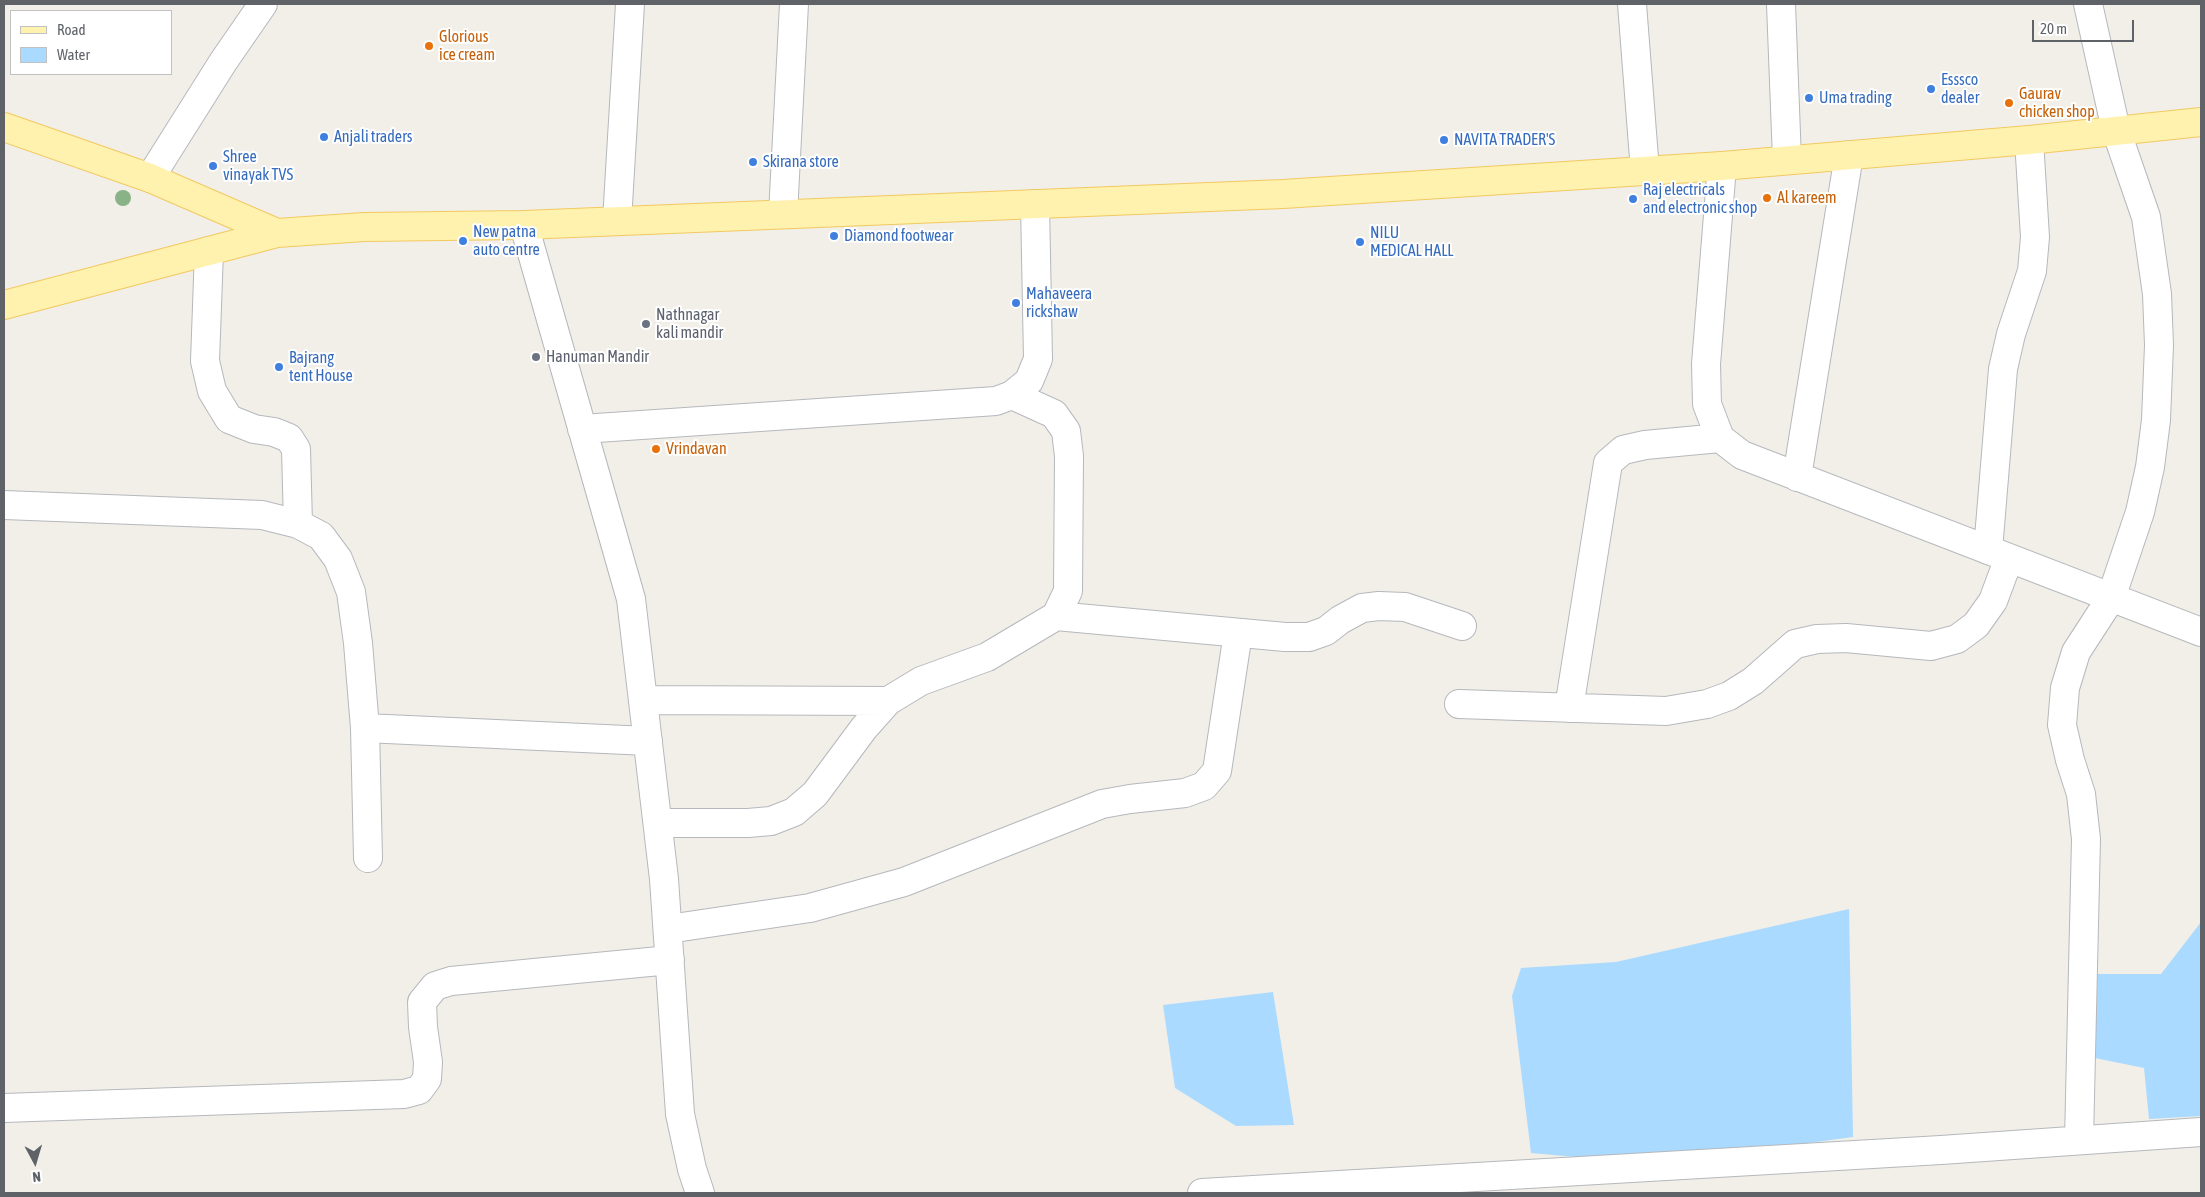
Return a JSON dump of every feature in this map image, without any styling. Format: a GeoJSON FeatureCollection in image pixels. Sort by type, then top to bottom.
{"type":"FeatureCollection","features":[{"type":"Feature","properties":{"kind":"main road"},"geometry":{"type":"LineString","coordinates":[[4,305],[276,234],[364,227],[617,221],[1283,194],[1722,166],[2029,140],[2201,122]]}},
{"type":"Feature","properties":{"kind":"main road"},"geometry":{"type":"LineString","coordinates":[[4,128],[150,178],[276,234]]}},
{"type":"Feature","properties":{"kind":"street"},"geometry":{"type":"LineString","coordinates":[[150,178],[262,4]]}},
{"type":"Feature","properties":{"kind":"street"},"geometry":{"type":"LineString","coordinates":[[617,221],[630,4]]}},
{"type":"Feature","properties":{"kind":"street"},"geometry":{"type":"LineString","coordinates":[[783,214],[794,4]]}},
{"type":"Feature","properties":{"kind":"street"},"geometry":{"type":"LineString","coordinates":[[1632,4],[1645,171]]}},
{"type":"Feature","properties":{"kind":"street"},"geometry":{"type":"LineString","coordinates":[[1781,4],[1787,160]]}},
{"type":"Feature","properties":{"kind":"street"},"geometry":{"type":"LineString","coordinates":[[2079,1140],[2086,839],[2082,794],[2070,760],[2062,725],[2065,688],[2076,652],[2111,598],[2140,512],[2150,467],[2156,420],[2159,345],[2157,294],[2146,217],[2116,130],[2088,4]]}},
{"type":"Feature","properties":{"kind":"street"},"geometry":{"type":"LineString","coordinates":[[1459,704],[1666,711],[1707,704],[1729,696],[1753,680],[1796,644],[1817,639],[1846,638],[1931,646],[1957,638],[1976,625],[1993,601],[1999,554],[2003,369],[2011,334],[2032,271],[2035,237],[2029,140]]}},
{"type":"Feature","properties":{"kind":"street"},"geometry":{"type":"LineString","coordinates":[[1797,477],[1849,155]]}},
{"type":"Feature","properties":{"kind":"street"},"geometry":{"type":"LineString","coordinates":[[1722,166],[1706,364],[1707,404],[1720,438],[1742,455],[2201,632]]}},
{"type":"Feature","properties":{"kind":"street"},"geometry":{"type":"LineString","coordinates":[[582,430],[996,401],[1012,394],[1029,381],[1038,359],[1036,204]]}},
{"type":"Feature","properties":{"kind":"street"},"geometry":{"type":"LineString","coordinates":[[524,224],[631,600],[664,879],[680,1114],[692,1168],[700,1193]]}},
{"type":"Feature","properties":{"kind":"street"},"geometry":{"type":"LineString","coordinates":[[210,251],[205,361],[212,391],[229,419],[254,429],[274,432],[289,438],[296,449],[298,524]]}},
{"type":"Feature","properties":{"kind":"street"},"geometry":{"type":"LineString","coordinates":[[658,823],[748,823],[771,821],[794,812],[815,794],[864,728],[888,701],[921,681],[987,657],[1056,616],[1068,591],[1069,456],[1066,431],[1054,414],[1012,394]]}},
{"type":"Feature","properties":{"kind":"street"},"geometry":{"type":"LineString","coordinates":[[1569,708],[1608,463],[1622,450],[1645,445],[1720,438]]}},
{"type":"Feature","properties":{"kind":"street"},"geometry":{"type":"LineString","coordinates":[[4,505],[262,515],[298,524],[321,536],[338,559],[350,592],[358,643],[365,728],[368,858]]}},
{"type":"Feature","properties":{"kind":"street"},"geometry":{"type":"LineString","coordinates":[[1056,616],[1285,637],[1309,637],[1326,631],[1362,608],[1405,606],[1462,626]]}},
{"type":"Feature","properties":{"kind":"street"},"geometry":{"type":"LineString","coordinates":[[668,929],[810,908],[904,882],[1102,804],[1130,798],[1185,793],[1204,786],[1217,770],[1238,633]]}},
{"type":"Feature","properties":{"kind":"street"},"geometry":{"type":"LineString","coordinates":[[643,700],[888,701]]}},
{"type":"Feature","properties":{"kind":"street"},"geometry":{"type":"LineString","coordinates":[[365,728],[648,741]]}},
{"type":"Feature","properties":{"kind":"street"},"geometry":{"type":"LineString","coordinates":[[4,1108],[404,1094],[419,1090],[427,1080],[428,1062],[422,1002],[434,986],[451,981],[670,960]]}},
{"type":"Feature","properties":{"kind":"street"},"geometry":{"type":"LineString","coordinates":[[1202,1193],[1931,1151],[2201,1132]]}},
{"type":"Feature","properties":{"kind":"water"},"geometry":{"type":"Polygon","coordinates":[[[1849,909],[1853,1137],[1653,1164],[1531,1153],[1512,996],[1521,968],[1616,962],[1849,909]]]}},
{"type":"Feature","properties":{"kind":"water"},"geometry":{"type":"Polygon","coordinates":[[[2201,922],[2201,1116],[2149,1119],[2144,1068],[2090,1057],[2091,974],[2161,974],[2201,922]]]}},
{"type":"Feature","properties":{"kind":"water"},"geometry":{"type":"Polygon","coordinates":[[[1273,992],[1294,1125],[1236,1126],[1175,1088],[1163,1005],[1273,992]]]}},
{"type":"Feature","properties":{"kind":"place","name":"Glorious ice cream"},"geometry":{"type":"Point","coordinates":[429,46]}},
{"type":"Feature","properties":{"kind":"place","name":"Esssco dealer"},"geometry":{"type":"Point","coordinates":[1931,89]}},
{"type":"Feature","properties":{"kind":"place","name":"Uma trading"},"geometry":{"type":"Point","coordinates":[1809,98]}},
{"type":"Feature","properties":{"kind":"place","name":"Gaurav chicken shop"},"geometry":{"type":"Point","coordinates":[2009,103]}},
{"type":"Feature","properties":{"kind":"place","name":"Anjali traders"},"geometry":{"type":"Point","coordinates":[324,137]}},
{"type":"Feature","properties":{"kind":"place","name":"NAVITA TRADER'S"},"geometry":{"type":"Point","coordinates":[1444,140]}},
{"type":"Feature","properties":{"kind":"place","name":"Skirana store"},"geometry":{"type":"Point","coordinates":[753,162]}},
{"type":"Feature","properties":{"kind":"place","name":"Shree vinayak TVS"},"geometry":{"type":"Point","coordinates":[213,166]}},
{"type":"Feature","properties":{"kind":"place","name":"Al kareem"},"geometry":{"type":"Point","coordinates":[1767,198]}},
{"type":"Feature","properties":{"kind":"place","name":"Raj electricals and electronic shop"},"geometry":{"type":"Point","coordinates":[1633,199]}},
{"type":"Feature","properties":{"kind":"place","name":"Diamond footwear"},"geometry":{"type":"Point","coordinates":[834,236]}},
{"type":"Feature","properties":{"kind":"place","name":"New patna auto centre"},"geometry":{"type":"Point","coordinates":[463,241]}},
{"type":"Feature","properties":{"kind":"place","name":"NILU MEDICAL HALL"},"geometry":{"type":"Point","coordinates":[1360,242]}},
{"type":"Feature","properties":{"kind":"place","name":"Mahaveera rickshaw"},"geometry":{"type":"Point","coordinates":[1016,303]}},
{"type":"Feature","properties":{"kind":"place","name":"Nathnagar kali mandir"},"geometry":{"type":"Point","coordinates":[646,324]}},
{"type":"Feature","properties":{"kind":"place","name":"Hanuman Mandir"},"geometry":{"type":"Point","coordinates":[536,357]}},
{"type":"Feature","properties":{"kind":"place","name":"Bajrang tent House"},"geometry":{"type":"Point","coordinates":[279,367]}},
{"type":"Feature","properties":{"kind":"place","name":"Vrindavan"},"geometry":{"type":"Point","coordinates":[656,449]}}]}
